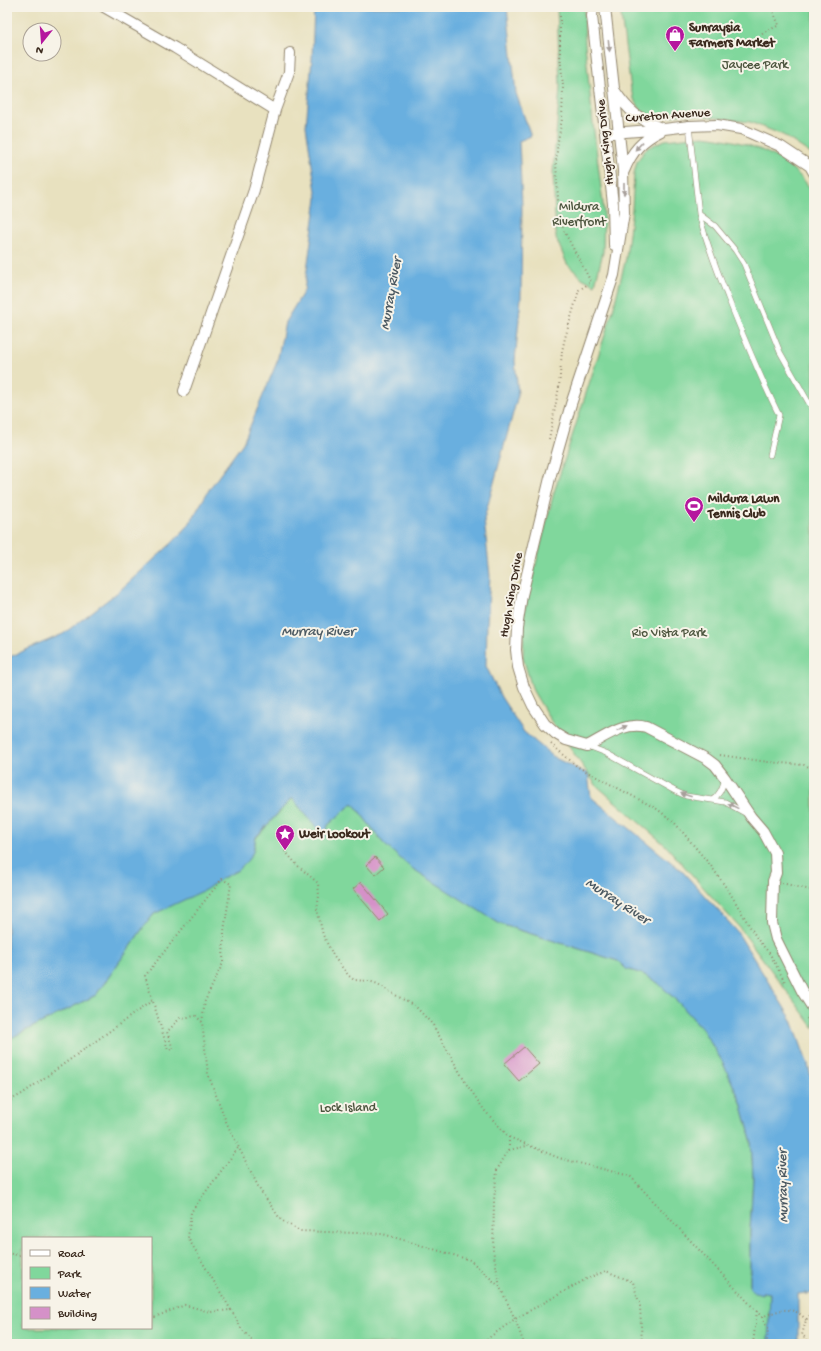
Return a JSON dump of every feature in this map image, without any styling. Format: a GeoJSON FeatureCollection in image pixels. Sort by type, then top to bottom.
{"type":"FeatureCollection","features":[{"type":"Feature","properties":{"kind":"street"},"geometry":{"type":"LineString","coordinates":[[104,7],[175,48],[275,110]]}},
{"type":"Feature","properties":{"kind":"street","name":"Hugh King Drive"},"geometry":{"type":"LineString","coordinates":[[593,7],[592,16],[614,204],[614,275]]}},
{"type":"Feature","properties":{"kind":"street","name":"Hugh King Drive"},"geometry":{"type":"LineString","coordinates":[[587,746],[566,740],[556,734],[545,724],[533,706],[524,687],[518,667],[516,628],[522,595],[562,435],[614,275],[624,213],[624,172],[618,132],[605,7]]}},
{"type":"Feature","properties":{"kind":"street"},"geometry":{"type":"LineString","coordinates":[[184,391],[254,190],[275,110],[289,72],[290,52]]}},
{"type":"Feature","properties":{"kind":"street"},"geometry":{"type":"LineString","coordinates":[[614,90],[632,113],[647,122],[664,129]]}},
{"type":"Feature","properties":{"kind":"street","name":"Cureton Avenue"},"geometry":{"type":"LineString","coordinates":[[606,133],[717,125],[741,129],[780,146],[810,166],[814,173]]}},
{"type":"Feature","properties":{"kind":"street"},"geometry":{"type":"LineString","coordinates":[[624,172],[630,158],[638,147],[649,137],[664,129]]}},
{"type":"Feature","properties":{"kind":"street"},"geometry":{"type":"LineString","coordinates":[[587,746],[628,726],[638,725],[646,727],[707,759],[715,765],[751,817],[763,831],[775,853],[776,873],[773,881],[772,923],[776,939],[802,991],[810,1013]]}},
{"type":"Feature","properties":{"kind":"lane"},"geometry":{"type":"LineString","coordinates":[[689,126],[699,214],[709,247],[738,324],[763,384],[779,415],[770,455]]}},
{"type":"Feature","properties":{"kind":"lane"},"geometry":{"type":"LineString","coordinates":[[699,214],[716,226],[736,250],[744,264],[780,352],[814,412]]}},
{"type":"Feature","properties":{"kind":"lane"},"geometry":{"type":"LineString","coordinates":[[587,746],[606,753],[686,796],[725,802],[751,817]]}},
{"type":"Feature","properties":{"kind":"lane"},"geometry":{"type":"LineString","coordinates":[[712,800],[717,797],[721,791],[725,778]]}},
{"type":"Feature","properties":{"kind":"path"},"geometry":{"type":"LineString","coordinates":[[549,442],[559,387],[562,351],[565,338],[579,290],[591,282],[564,231],[559,215],[556,163],[562,119],[563,86],[560,7]]}},
{"type":"Feature","properties":{"kind":"path"},"geometry":{"type":"LineString","coordinates":[[762,34],[779,25],[771,7]]}},
{"type":"Feature","properties":{"kind":"path"},"geometry":{"type":"LineString","coordinates":[[550,743],[578,767],[657,808],[674,822],[711,866],[730,893],[758,940],[770,954],[786,985]]}},
{"type":"Feature","properties":{"kind":"path"},"geometry":{"type":"LineString","coordinates":[[707,759],[721,755],[768,762],[804,765],[814,769]]}},
{"type":"Feature","properties":{"kind":"path"},"geometry":{"type":"LineString","coordinates":[[285,851],[298,866],[318,883],[319,896],[317,909],[323,935],[338,962],[349,976],[354,980],[369,981],[378,984],[416,1007],[433,1025],[467,1085],[485,1111],[509,1137],[559,1158],[630,1176],[762,1316],[764,1323],[768,1328],[767,1344]]}},
{"type":"Feature","properties":{"kind":"path"},"geometry":{"type":"LineString","coordinates":[[202,1022],[196,1016],[180,1018],[168,1032],[173,1049],[168,1050],[145,976],[222,879],[231,884],[224,931],[223,963],[205,1001],[202,1022],[208,1074],[227,1124],[260,1190],[281,1220],[300,1230],[383,1234],[470,1260],[500,1286]]}},
{"type":"Feature","properties":{"kind":"path"},"geometry":{"type":"LineString","coordinates":[[773,881],[814,891]]}},
{"type":"Feature","properties":{"kind":"path"},"geometry":{"type":"LineString","coordinates":[[7,1102],[22,1094],[153,1000]]}},
{"type":"Feature","properties":{"kind":"path"},"geometry":{"type":"LineString","coordinates":[[810,1013],[814,1035]]}},
{"type":"Feature","properties":{"kind":"path"},"geometry":{"type":"LineString","coordinates":[[509,1137],[509,1150],[497,1170],[494,1200],[493,1250],[500,1286],[524,1344]]}},
{"type":"Feature","properties":{"kind":"path"},"geometry":{"type":"LineString","coordinates":[[509,1150],[528,1146]]}},
{"type":"Feature","properties":{"kind":"path"},"geometry":{"type":"LineString","coordinates":[[238,1148],[191,1212],[188,1238],[241,1328],[255,1344]]}},
{"type":"Feature","properties":{"kind":"path"},"geometry":{"type":"LineString","coordinates":[[7,1253],[22,1256]]}},
{"type":"Feature","properties":{"kind":"path"},"geometry":{"type":"LineString","coordinates":[[480,1344],[514,1319],[588,1278],[606,1271],[633,1282],[640,1306],[642,1344]]}},
{"type":"Feature","properties":{"kind":"path"},"geometry":{"type":"LineString","coordinates":[[152,1315],[155,1316],[185,1305],[210,1312],[231,1310]]}},
{"type":"Feature","properties":{"kind":"path"},"geometry":{"type":"LineString","coordinates":[[762,1316],[782,1309],[798,1313],[806,1320]]}},
{"type":"Feature","properties":{"kind":"path"},"geometry":{"type":"LineString","coordinates":[[753,1344],[757,1310]]}},
{"type":"Feature","properties":{"kind":"path"},"geometry":{"type":"LineString","coordinates":[[807,1344],[807,1339],[802,1335],[806,1320],[814,1310]]}},
{"type":"Feature","properties":{"kind":"green space","name":"Mildura Riverfront"},"geometry":{"type":"Polygon","coordinates":[[[557,7],[584,7],[585,44],[604,212],[603,252],[595,285],[582,278],[567,264],[556,238],[553,173],[560,87],[557,7]]]}},
{"type":"Feature","properties":{"kind":"green space","name":"Jaycee Park"},"geometry":{"type":"Polygon","coordinates":[[[620,7],[814,7],[814,156],[783,135],[750,122],[687,114],[656,118],[641,110],[634,99],[631,90],[620,7]]]}},
{"type":"Feature","properties":{"kind":"green space","name":"Rio Vista Park"},"geometry":{"type":"Polygon","coordinates":[[[703,136],[719,138],[751,146],[766,152],[779,159],[792,169],[804,180],[814,194],[814,1028],[739,927],[665,845],[596,785],[551,721],[533,691],[523,658],[524,612],[554,492],[613,310],[626,258],[632,209],[634,174],[637,161],[647,148],[665,140],[703,136]]]}},
{"type":"Feature","properties":{"kind":"green space","name":"Lock Island"},"geometry":{"type":"Polygon","coordinates":[[[292,798],[325,837],[328,825],[353,803],[384,844],[500,924],[618,961],[626,969],[643,974],[658,983],[679,1003],[701,1027],[722,1061],[741,1102],[751,1139],[753,1177],[750,1231],[750,1288],[770,1293],[768,1344],[7,1344],[7,1040],[96,995],[154,914],[238,870],[253,852],[256,838],[292,798]]]}},
{"type":"Feature","properties":{"kind":"water","name":"Murray River"},"geometry":{"type":"Polygon","coordinates":[[[314,7],[507,7],[516,93],[531,136],[519,141],[522,205],[521,298],[515,361],[518,395],[484,519],[490,576],[486,666],[501,697],[524,732],[555,758],[588,774],[591,797],[682,871],[736,930],[792,1020],[808,1065],[814,1089],[814,1292],[806,1295],[806,1293],[798,1294],[798,1344],[768,1344],[770,1293],[762,1292],[762,1294],[755,1292],[750,1288],[750,1231],[753,1177],[751,1139],[741,1102],[722,1061],[701,1027],[658,983],[643,974],[626,969],[618,961],[500,924],[410,867],[384,844],[353,803],[328,825],[325,838],[292,798],[256,837],[253,852],[248,860],[238,870],[205,890],[154,914],[96,995],[7,1040],[7,658],[63,634],[118,592],[172,543],[188,526],[210,488],[243,443],[277,362],[285,322],[304,291],[317,198],[306,126],[312,59],[314,7]]]}},
{"type":"Feature","properties":{"kind":"building"},"geometry":{"type":"Polygon","coordinates":[[[375,857],[384,867],[375,875],[366,865],[375,857]]]}},
{"type":"Feature","properties":{"kind":"building"},"geometry":{"type":"Polygon","coordinates":[[[361,882],[388,914],[380,921],[353,889],[361,882]]]}},
{"type":"Feature","properties":{"kind":"building"},"geometry":{"type":"Polygon","coordinates":[[[524,1047],[539,1064],[519,1081],[504,1064],[524,1047]]]}},
{"type":"Feature","properties":{"kind":"place","name":"Sunraysia Farmers Market"},"geometry":{"type":"Point","coordinates":[675,52]}},
{"type":"Feature","properties":{"kind":"place","name":"Mildura Lawn Tennis Club"},"geometry":{"type":"Point","coordinates":[694,523]}},
{"type":"Feature","properties":{"kind":"place","name":"Weir Lookout"},"geometry":{"type":"Point","coordinates":[285,851]}}]}
